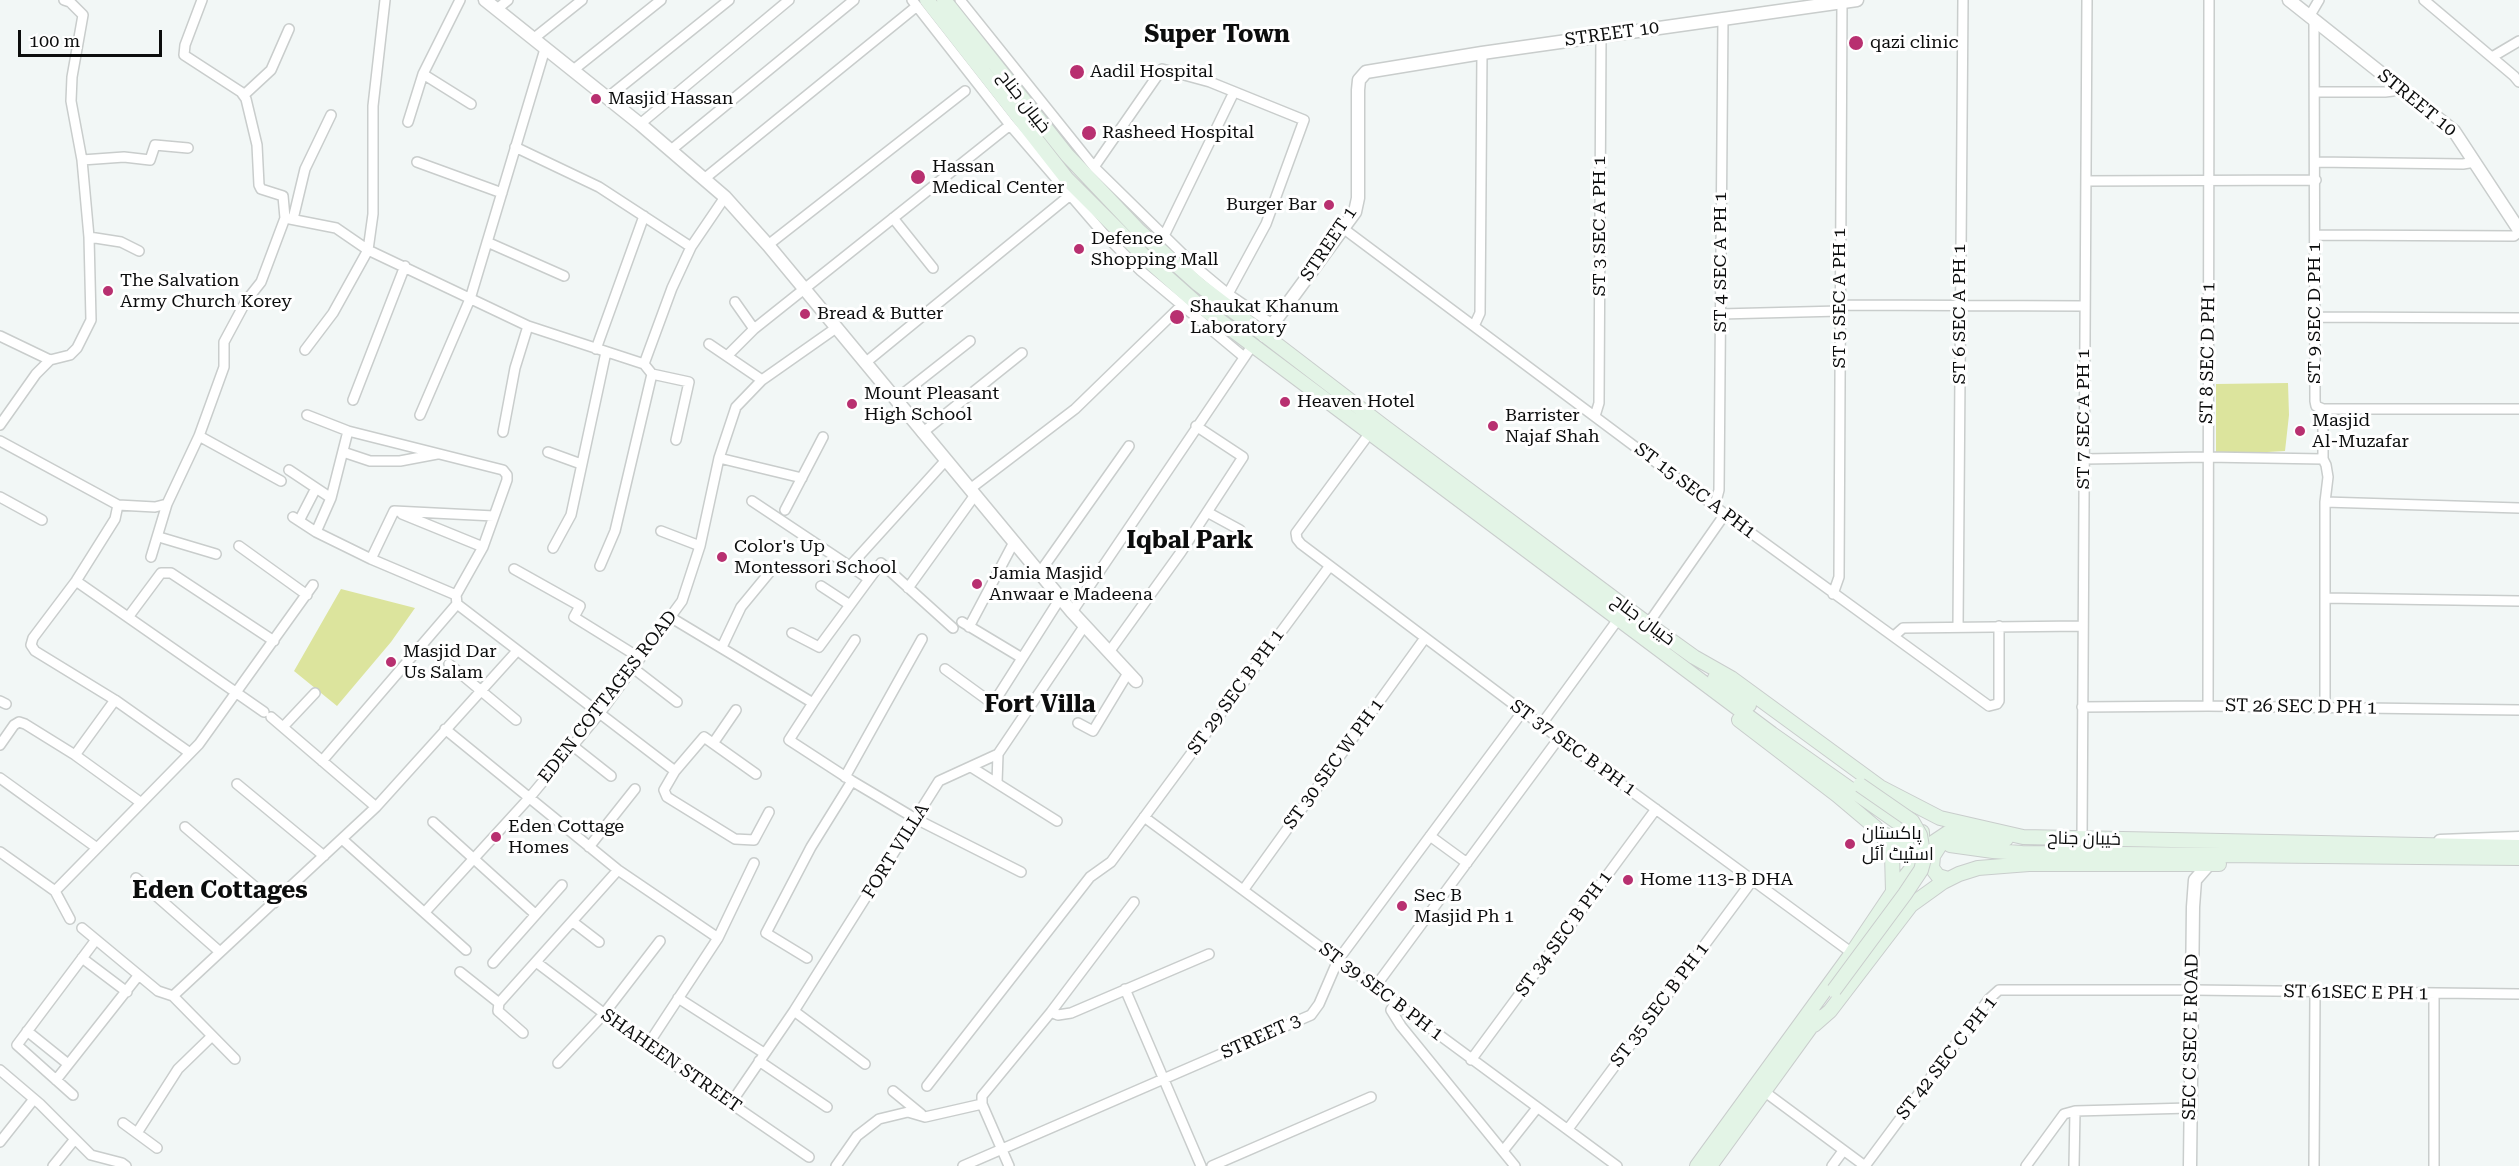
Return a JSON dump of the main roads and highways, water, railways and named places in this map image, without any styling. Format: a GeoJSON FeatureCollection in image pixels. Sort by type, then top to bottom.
{"type":"FeatureCollection","features":[{"type":"Feature","properties":{"kind":"main road","name":"خیبان جناح"},"geometry":{"type":"LineString","coordinates":[[944,0],[1067,155],[1103,194],[1198,284],[1268,330],[1648,624],[1772,734],[1917,836]]}},
{"type":"Feature","properties":{"kind":"main road","name":"خیبان جناح"},"geometry":{"type":"LineString","coordinates":[[919,2],[1067,179],[1150,262],[1248,352],[1369,434],[1619,618],[1689,662],[1731,678],[1880,788],[1940,818],[2023,837],[2519,847]]}},
{"type":"Feature","properties":{"kind":"main road"},"geometry":{"type":"LineString","coordinates":[[1689,662],[1709,672],[1774,724],[1912,821],[1920,835],[1924,859],[1921,870],[1834,990],[1814,1025],[1710,1166]]}},
{"type":"Feature","properties":{"kind":"main road"},"geometry":{"type":"LineString","coordinates":[[1689,662],[1706,694],[1898,844],[1907,847],[1915,846],[1922,838],[1921,829],[1914,817],[1880,788]]}},
{"type":"Feature","properties":{"kind":"main road"},"geometry":{"type":"LineString","coordinates":[[1875,827],[1887,842],[1892,853],[1893,892]]}},
{"type":"Feature","properties":{"kind":"main road"},"geometry":{"type":"LineString","coordinates":[[1948,879],[1936,874],[1931,864],[1933,856],[1942,842],[1946,840],[1949,832],[1982,839],[2023,837]]}},
{"type":"Feature","properties":{"kind":"main road","name":"خیبان جناح"},"geometry":{"type":"LineString","coordinates":[[1946,840],[1993,851],[2022,853],[2519,858]]}},
{"type":"Feature","properties":{"kind":"main road"},"geometry":{"type":"LineString","coordinates":[[1697,1166],[1852,953],[1893,892],[1931,844],[1946,840]]}},
{"type":"Feature","properties":{"kind":"main road"},"geometry":{"type":"LineString","coordinates":[[1814,1025],[1830,1011],[1911,905],[1948,879],[1978,868],[2276,862],[2313,855]]}},
{"type":"Feature","properties":{"kind":"place","name":"qazi clinic"},"geometry":{"type":"Point","coordinates":[1856,43]}},
{"type":"Feature","properties":{"kind":"place","name":"Aadil Hospital"},"geometry":{"type":"Point","coordinates":[1077,72]}},
{"type":"Feature","properties":{"kind":"place","name":"Masjid Hassan"},"geometry":{"type":"Point","coordinates":[596,99]}},
{"type":"Feature","properties":{"kind":"place","name":"Rasheed Hospital"},"geometry":{"type":"Point","coordinates":[1089,133]}},
{"type":"Feature","properties":{"kind":"place","name":"Hassan Medical Center"},"geometry":{"type":"Point","coordinates":[918,177]}},
{"type":"Feature","properties":{"kind":"place","name":"Burger Bar"},"geometry":{"type":"Point","coordinates":[1329,205]}},
{"type":"Feature","properties":{"kind":"place","name":"Defence Shopping Mall"},"geometry":{"type":"Point","coordinates":[1079,249]}},
{"type":"Feature","properties":{"kind":"place","name":"The Salvation Army Church Korey"},"geometry":{"type":"Point","coordinates":[108,291]}},
{"type":"Feature","properties":{"kind":"place","name":"Bread & Butter"},"geometry":{"type":"Point","coordinates":[805,314]}},
{"type":"Feature","properties":{"kind":"place","name":"Shaukat Khanum Laboratory"},"geometry":{"type":"Point","coordinates":[1177,317]}},
{"type":"Feature","properties":{"kind":"place","name":"Heaven Hotel"},"geometry":{"type":"Point","coordinates":[1285,402]}},
{"type":"Feature","properties":{"kind":"place","name":"Mount Pleasant High School"},"geometry":{"type":"Point","coordinates":[852,404]}},
{"type":"Feature","properties":{"kind":"place","name":"Barrister Najaf Shah"},"geometry":{"type":"Point","coordinates":[1493,426]}},
{"type":"Feature","properties":{"kind":"place","name":"Masjid Al-Muzafar"},"geometry":{"type":"Point","coordinates":[2300,431]}},
{"type":"Feature","properties":{"kind":"place","name":"Color's Up Montessori School"},"geometry":{"type":"Point","coordinates":[722,557]}},
{"type":"Feature","properties":{"kind":"place","name":"Jamia Masjid Anwaar e Madeena"},"geometry":{"type":"Point","coordinates":[977,584]}},
{"type":"Feature","properties":{"kind":"place","name":"Masjid Dar Us Salam"},"geometry":{"type":"Point","coordinates":[391,662]}},
{"type":"Feature","properties":{"kind":"place","name":"Eden Cottage Homes"},"geometry":{"type":"Point","coordinates":[496,837]}},
{"type":"Feature","properties":{"kind":"place","name":"پاکستان اسٹیٹ آئل"},"geometry":{"type":"Point","coordinates":[1850,844]}},
{"type":"Feature","properties":{"kind":"place","name":"Home 113-B DHA"},"geometry":{"type":"Point","coordinates":[1628,880]}},
{"type":"Feature","properties":{"kind":"place","name":"Sec B Masjid Ph 1"},"geometry":{"type":"Point","coordinates":[1402,906]}},
{"type":"Feature","properties":{"kind":"district","name":"Super Town"},"geometry":{"type":"Point","coordinates":[1217,35]}},
{"type":"Feature","properties":{"kind":"district","name":"Iqbal Park"},"geometry":{"type":"Point","coordinates":[1190,541]}},
{"type":"Feature","properties":{"kind":"district","name":"Fort Villa"},"geometry":{"type":"Point","coordinates":[1040,705]}},
{"type":"Feature","properties":{"kind":"district","name":"Eden Cottages"},"geometry":{"type":"Point","coordinates":[220,891]}}]}
